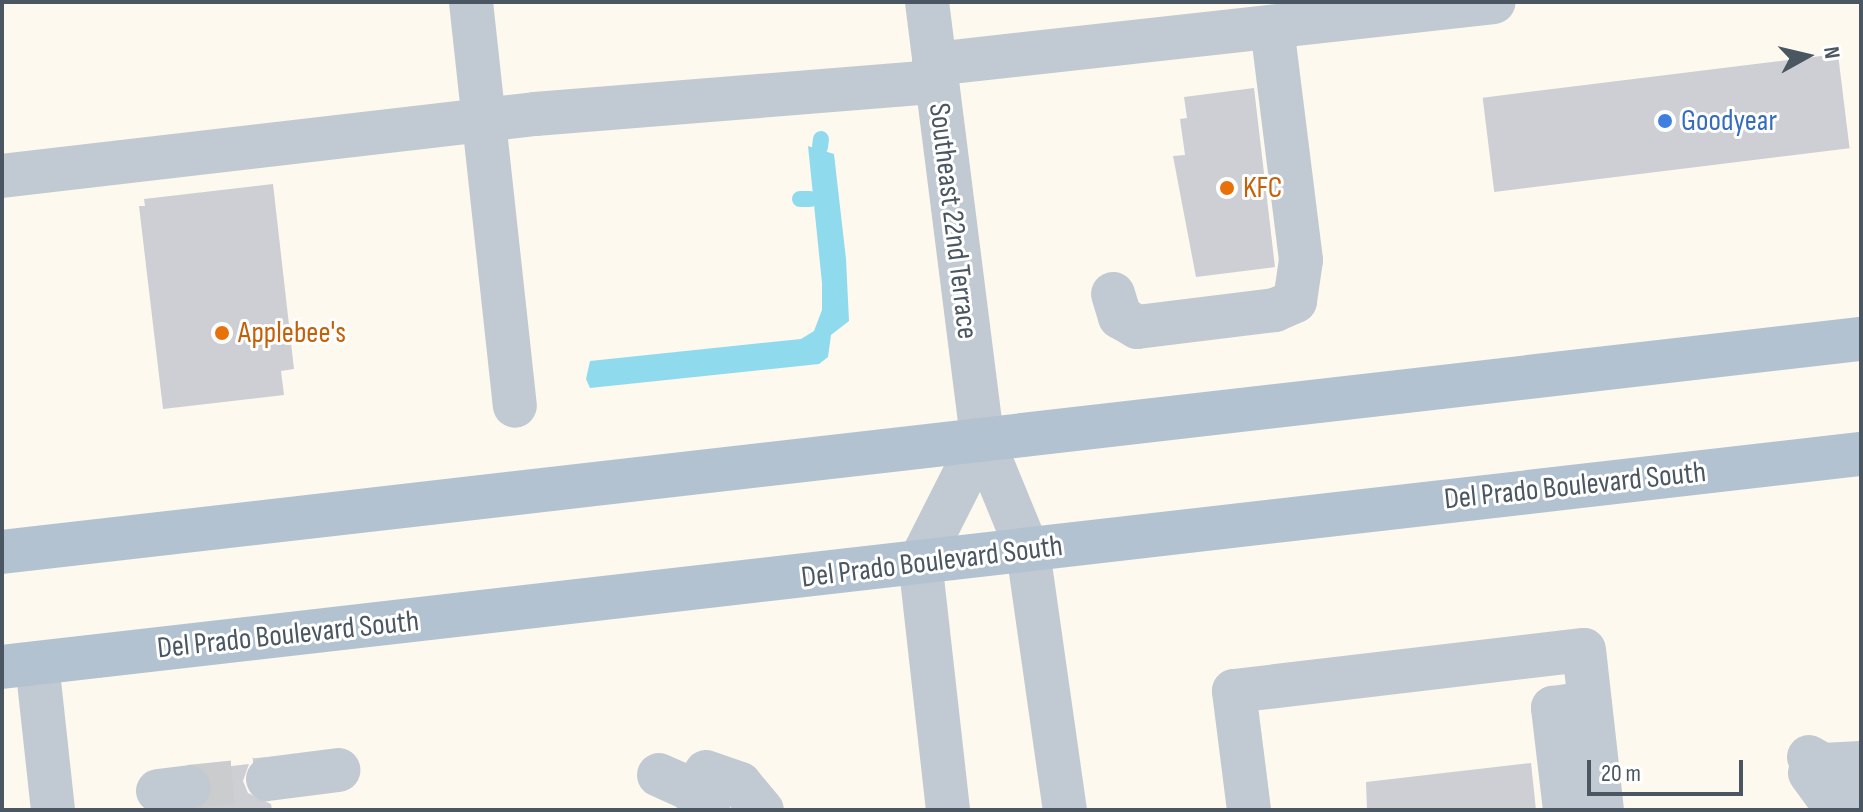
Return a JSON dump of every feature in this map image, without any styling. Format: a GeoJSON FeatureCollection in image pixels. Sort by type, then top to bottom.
{"type":"FeatureCollection","features":[{"type":"Feature","properties":{"kind":"main road"},"geometry":{"type":"LineString","coordinates":[[2,552],[1861,339]]}},
{"type":"Feature","properties":{"kind":"main road","name":"Del Prado Boulevard South"},"geometry":{"type":"LineString","coordinates":[[20,665],[1861,454]]}},
{"type":"Feature","properties":{"kind":"street"},"geometry":{"type":"LineString","coordinates":[[471,2],[515,406]]}},
{"type":"Feature","properties":{"kind":"street","name":"Southeast 22nd Terrace"},"geometry":{"type":"LineString","coordinates":[[927,2],[982,439],[1028,551],[1065,810]]}},
{"type":"Feature","properties":{"kind":"street"},"geometry":{"type":"LineString","coordinates":[[2,176],[935,73],[1272,27],[1494,2]]}},
{"type":"Feature","properties":{"kind":"street"},"geometry":{"type":"LineString","coordinates":[[1113,294],[1120,317],[1137,327],[1275,310],[1295,301],[1301,260],[1272,27]]}},
{"type":"Feature","properties":{"kind":"street"},"geometry":{"type":"LineString","coordinates":[[948,810],[920,562],[982,439]]}},
{"type":"Feature","properties":{"kind":"street"},"geometry":{"type":"LineString","coordinates":[[1249,810],[1234,691],[1584,650],[1602,810]]}},
{"type":"Feature","properties":{"kind":"street"},"geometry":{"type":"LineString","coordinates":[[20,665],[53,810]]}},
{"type":"Feature","properties":{"kind":"street"},"geometry":{"type":"LineString","coordinates":[[1565,810],[1553,708],[1590,703]]}},
{"type":"Feature","properties":{"kind":"street"},"geometry":{"type":"LineString","coordinates":[[268,779],[338,770]]}},
{"type":"Feature","properties":{"kind":"street"},"geometry":{"type":"LineString","coordinates":[[689,783],[715,786],[736,810]]}},
{"type":"Feature","properties":{"kind":"street"},"geometry":{"type":"LineString","coordinates":[[689,783],[740,784],[762,810]]}},
{"type":"Feature","properties":{"kind":"shaded area"},"geometry":{"type":"Polygon","coordinates":[[[2,2],[1861,2],[1861,810],[2,810],[2,2]]]}},
{"type":"Feature","properties":{"kind":"water"},"geometry":{"type":"Polygon","coordinates":[[[808,146],[834,154],[846,259],[849,321],[831,335],[828,357],[819,364],[590,388],[586,379],[590,361],[801,339],[814,331],[822,310],[822,283],[808,146]]]}},
{"type":"Feature","properties":{"kind":"building","name":"Goodyear"},"geometry":{"type":"Polygon","coordinates":[[[1838,54],[1850,148],[1494,192],[1483,98],[1838,54]]]}},
{"type":"Feature","properties":{"kind":"building","name":"KFC"},"geometry":{"type":"Polygon","coordinates":[[[1254,88],[1275,267],[1196,277],[1173,156],[1185,155],[1180,119],[1187,118],[1184,97],[1254,88]]]}},
{"type":"Feature","properties":{"kind":"building","name":"Applebee's"},"geometry":{"type":"Polygon","coordinates":[[[273,184],[294,369],[281,371],[284,395],[163,409],[139,206],[145,206],[144,199],[273,184]]]}},
{"type":"Feature","properties":{"kind":"building"},"geometry":{"type":"Polygon","coordinates":[[[1531,763],[1536,810],[1367,810],[1366,782],[1531,763]]]}},
{"type":"Feature","properties":{"kind":"building"},"geometry":{"type":"Polygon","coordinates":[[[249,764],[243,781],[248,793],[271,804],[272,810],[197,810],[212,796],[214,783],[205,769],[249,764]]]}},
{"type":"Feature","properties":{"kind":"waterway"},"geometry":{"type":"LineString","coordinates":[[820,147],[821,139]]}},
{"type":"Feature","properties":{"kind":"waterway"},"geometry":{"type":"LineString","coordinates":[[800,199],[810,199]]}},
{"type":"Feature","properties":{"kind":"tunnel"},"geometry":{"type":"LineString","coordinates":[[189,787],[268,779]]}},
{"type":"Feature","properties":{"kind":"place","name":"Goodyear"},"geometry":{"type":"Point","coordinates":[1665,121]}},
{"type":"Feature","properties":{"kind":"place","name":"KFC"},"geometry":{"type":"Point","coordinates":[1227,188]}},
{"type":"Feature","properties":{"kind":"place","name":"Applebee's"},"geometry":{"type":"Point","coordinates":[222,333]}}]}
